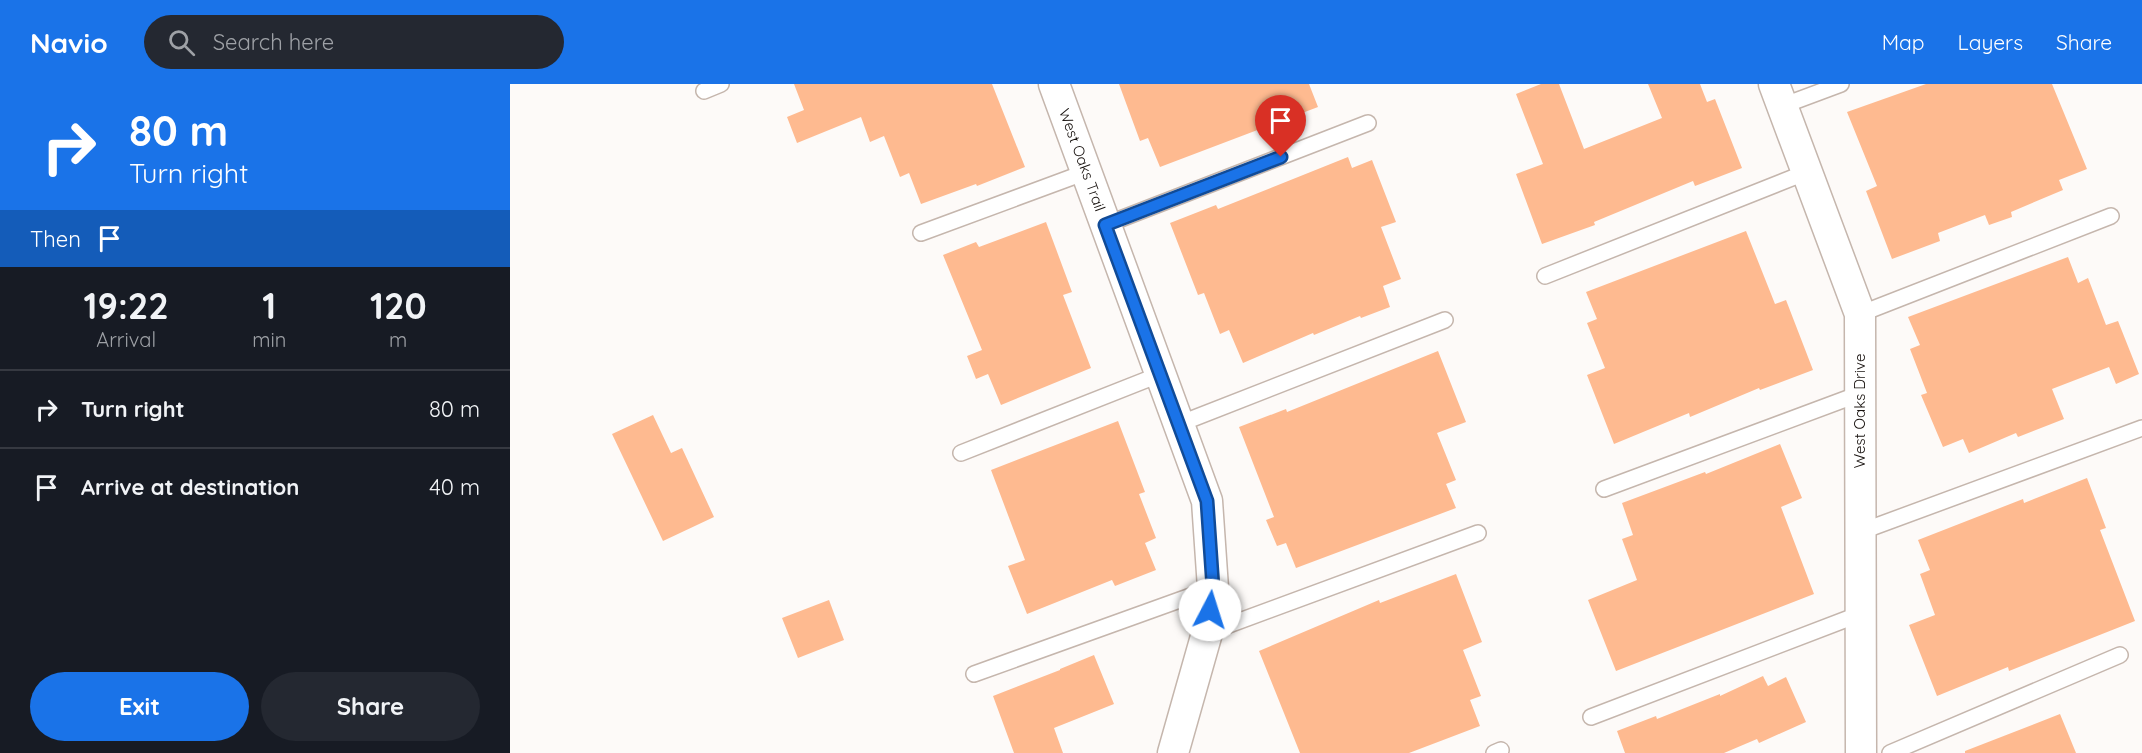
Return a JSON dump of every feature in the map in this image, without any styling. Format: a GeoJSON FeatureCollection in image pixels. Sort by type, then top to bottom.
{"type":"FeatureCollection","features":[{"type":"Feature","properties":{"kind":"street","name":"West Oaks Trail"},"geometry":{"type":"LineString","coordinates":[[1054,84],[1207,501],[1213,588],[1207,633],[1173,753]]}},
{"type":"Feature","properties":{"kind":"street","name":"West Oaks Drive"},"geometry":{"type":"LineString","coordinates":[[1778,95],[1860,314],[1861,753]]}},
{"type":"Feature","properties":{"kind":"lane"},"geometry":{"type":"LineString","coordinates":[[704,90],[721,84]]}},
{"type":"Feature","properties":{"kind":"lane"},"geometry":{"type":"LineString","coordinates":[[1778,95],[1841,84]]}},
{"type":"Feature","properties":{"kind":"lane"},"geometry":{"type":"LineString","coordinates":[[1105,225],[1368,123]]}},
{"type":"Feature","properties":{"kind":"lane"},"geometry":{"type":"LineString","coordinates":[[921,233],[1086,172]]}},
{"type":"Feature","properties":{"kind":"lane"},"geometry":{"type":"LineString","coordinates":[[1545,276],[1807,172]]}},
{"type":"Feature","properties":{"kind":"lane"},"geometry":{"type":"LineString","coordinates":[[1860,314],[2111,216]]}},
{"type":"Feature","properties":{"kind":"lane"},"geometry":{"type":"LineString","coordinates":[[1179,424],[1445,320]]}},
{"type":"Feature","properties":{"kind":"lane"},"geometry":{"type":"LineString","coordinates":[[961,453],[1161,374]]}},
{"type":"Feature","properties":{"kind":"lane"},"geometry":{"type":"LineString","coordinates":[[1604,489],[1859,394]]}},
{"type":"Feature","properties":{"kind":"lane"},"geometry":{"type":"LineString","coordinates":[[1860,532],[2142,428]]}},
{"type":"Feature","properties":{"kind":"lane"},"geometry":{"type":"LineString","coordinates":[[1207,633],[1478,533]]}},
{"type":"Feature","properties":{"kind":"lane"},"geometry":{"type":"LineString","coordinates":[[974,674],[1213,588]]}},
{"type":"Feature","properties":{"kind":"lane"},"geometry":{"type":"LineString","coordinates":[[1591,717],[1860,614]]}},
{"type":"Feature","properties":{"kind":"lane"},"geometry":{"type":"LineString","coordinates":[[1890,753],[2121,655]]}},
{"type":"Feature","properties":{"kind":"building"},"geometry":{"type":"Polygon","coordinates":[[[794,84],[992,84],[1025,167],[977,186],[976,184],[921,204],[909,173],[900,177],[884,136],[870,142],[861,117],[797,143],[787,117],[804,110],[794,84]]]}},
{"type":"Feature","properties":{"kind":"building"},"geometry":{"type":"Polygon","coordinates":[[[1119,84],[1309,84],[1318,107],[1160,167],[1148,138],[1140,141],[1119,84]]]}},
{"type":"Feature","properties":{"kind":"building"},"geometry":{"type":"Polygon","coordinates":[[[1541,84],[1559,84],[1584,149],[1662,118],[1648,84],[1700,84],[1707,102],[1715,99],[1742,168],[1695,186],[1693,181],[1594,222],[1595,225],[1542,244],[1516,174],[1543,164],[1516,94],[1541,84]]]}},
{"type":"Feature","properties":{"kind":"building"},"geometry":{"type":"Polygon","coordinates":[[[1926,84],[2052,84],[2087,169],[2059,180],[2063,190],[2011,212],[2012,217],[1989,225],[1985,215],[1938,233],[1940,241],[1892,259],[1866,191],[1877,186],[1847,112],[1926,84]]]}},
{"type":"Feature","properties":{"kind":"building"},"geometry":{"type":"Polygon","coordinates":[[[1348,157],[1352,168],[1372,160],[1396,222],[1381,227],[1401,279],[1383,286],[1390,307],[1361,318],[1360,316],[1314,335],[1313,333],[1243,363],[1229,330],[1220,334],[1204,293],[1198,295],[1170,223],[1216,205],[1218,209],[1348,157]]]}},
{"type":"Feature","properties":{"kind":"building"},"geometry":{"type":"Polygon","coordinates":[[[1046,222],[1072,292],[1063,295],[1091,368],[1001,405],[988,374],[976,379],[967,356],[982,350],[943,255],[976,242],[979,247],[1046,222]]]}},
{"type":"Feature","properties":{"kind":"building"},"geometry":{"type":"Polygon","coordinates":[[[1746,231],[1775,304],[1786,300],[1813,370],[1760,390],[1759,388],[1690,417],[1689,413],[1614,444],[1587,375],[1605,368],[1587,323],[1597,319],[1586,292],[1746,231]]]}},
{"type":"Feature","properties":{"kind":"building"},"geometry":{"type":"Polygon","coordinates":[[[2068,257],[2078,283],[2088,278],[2106,325],[2118,321],[2139,374],[2116,384],[2109,367],[2052,389],[2064,419],[2018,437],[2016,433],[1969,453],[1963,439],[1943,447],[1921,395],[1927,393],[1910,349],[1920,345],[1908,317],[2068,257]]]}},
{"type":"Feature","properties":{"kind":"building"},"geometry":{"type":"Polygon","coordinates":[[[1438,351],[1466,422],[1437,433],[1456,480],[1446,484],[1456,508],[1296,568],[1286,543],[1277,546],[1266,520],[1274,517],[1239,427],[1286,409],[1287,412],[1438,351]]]}},
{"type":"Feature","properties":{"kind":"building"},"geometry":{"type":"Polygon","coordinates":[[[653,415],[671,453],[682,448],[714,517],[663,541],[612,434],[653,415]]]}},
{"type":"Feature","properties":{"kind":"building"},"geometry":{"type":"Polygon","coordinates":[[[1118,421],[1145,492],[1139,494],[1156,538],[1145,543],[1156,570],[1115,586],[1112,580],[1027,614],[1008,566],[1025,560],[991,470],[1118,421]]]}},
{"type":"Feature","properties":{"kind":"building"},"geometry":{"type":"Polygon","coordinates":[[[1780,444],[1802,498],[1781,507],[1814,594],[1616,671],[1588,600],[1637,580],[1622,539],[1633,535],[1622,503],[1705,472],[1706,474],[1780,444]]]}},
{"type":"Feature","properties":{"kind":"building"},"geometry":{"type":"Polygon","coordinates":[[[2087,478],[2106,528],[2100,530],[2135,621],[2009,671],[2008,667],[1937,696],[1909,625],[1935,615],[1920,574],[1930,570],[1918,540],[2023,499],[2024,503],[2087,478]]]}},
{"type":"Feature","properties":{"kind":"building"},"geometry":{"type":"Polygon","coordinates":[[[1456,574],[1482,642],[1463,650],[1481,696],[1470,700],[1480,726],[1409,753],[1300,753],[1259,651],[1379,600],[1380,603],[1456,574]]]}},
{"type":"Feature","properties":{"kind":"building"},"geometry":{"type":"Polygon","coordinates":[[[829,600],[844,640],[798,658],[782,618],[829,600]]]}},
{"type":"Feature","properties":{"kind":"building"},"geometry":{"type":"Polygon","coordinates":[[[1094,655],[1114,704],[1054,728],[1063,753],[1014,753],[993,696],[1094,655]]]}},
{"type":"Feature","properties":{"kind":"building"},"geometry":{"type":"Polygon","coordinates":[[[1763,676],[1768,686],[1786,677],[1806,722],[1759,743],[1757,739],[1724,753],[1625,753],[1617,731],[1656,716],[1657,719],[1720,694],[1720,696],[1763,676]]]}},
{"type":"Feature","properties":{"kind":"building"},"geometry":{"type":"Polygon","coordinates":[[[2060,714],[2076,753],[1965,753],[1965,751],[2060,714]]]}},
{"type":"Feature","properties":{"kind":"route"},"geometry":{"type":"LineString","coordinates":[[1210,610],[1213,588],[1207,501],[1105,225],[1281,157]]}}]}
